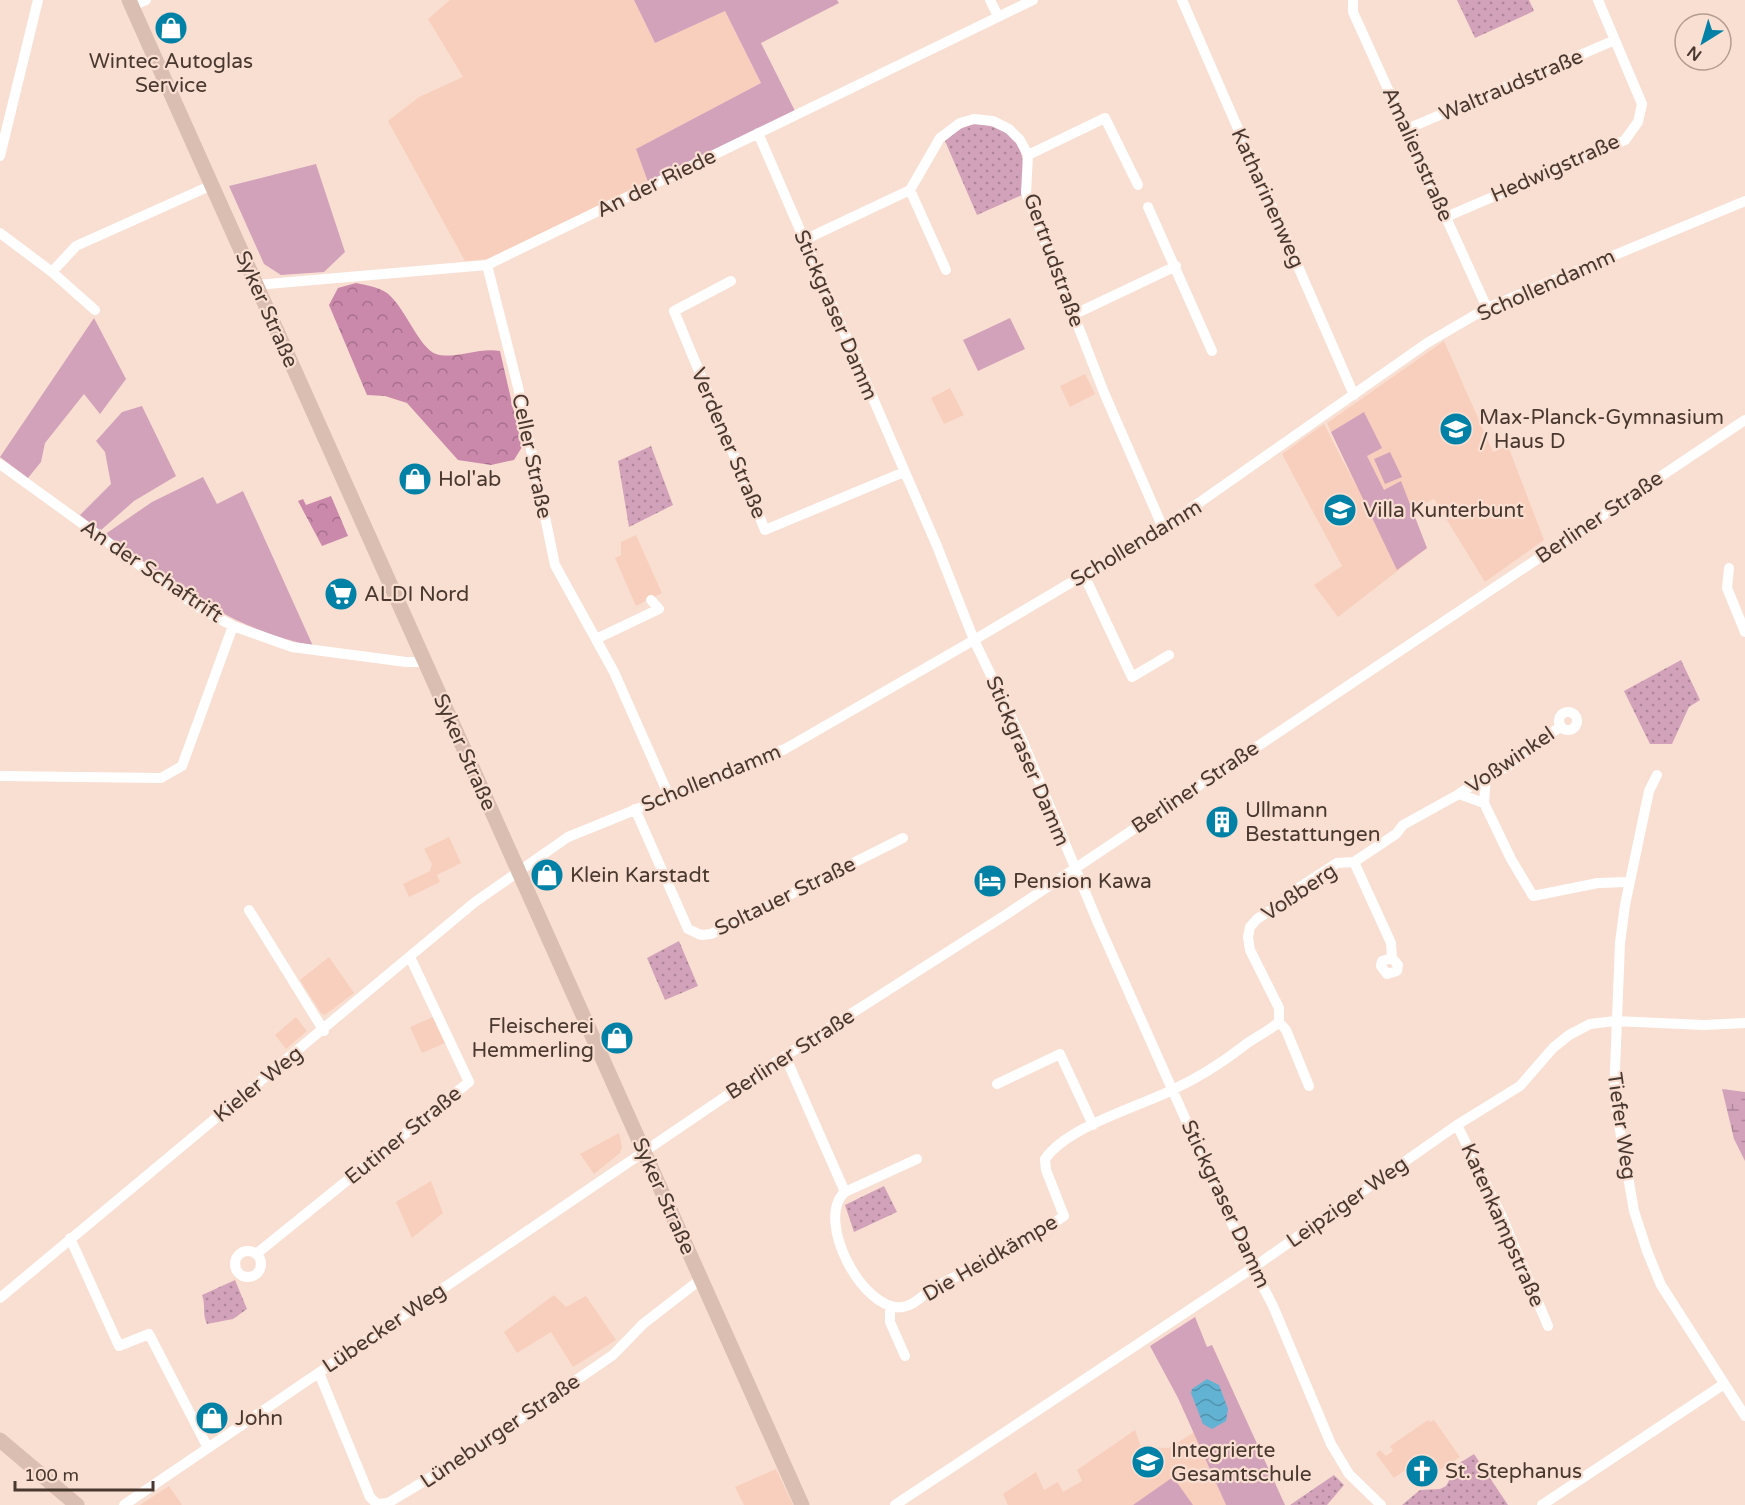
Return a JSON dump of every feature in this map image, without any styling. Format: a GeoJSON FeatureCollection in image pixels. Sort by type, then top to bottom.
{"type":"FeatureCollection","features":[{"type":"Feature","properties":{"kind":"main road","name":"Syker Straße"},"geometry":{"type":"LineString","coordinates":[[130,3],[802,1505]]}},
{"type":"Feature","properties":{"kind":"main road"},"geometry":{"type":"LineString","coordinates":[[0,1440],[77,1505]]}},
{"type":"Feature","properties":{"kind":"street"},"geometry":{"type":"LineString","coordinates":[[0,156],[5,115],[38,0]]}},
{"type":"Feature","properties":{"kind":"street"},"geometry":{"type":"LineString","coordinates":[[130,3],[146,0]]}},
{"type":"Feature","properties":{"kind":"street"},"geometry":{"type":"LineString","coordinates":[[990,0],[998,16]]}},
{"type":"Feature","properties":{"kind":"street","name":"An der Riede"},"geometry":{"type":"LineString","coordinates":[[256,285],[487,265],[1033,0]]}},
{"type":"Feature","properties":{"kind":"street","name":"Katharinenweg"},"geometry":{"type":"LineString","coordinates":[[1182,0],[1354,395]]}},
{"type":"Feature","properties":{"kind":"street","name":"Amalienstraße"},"geometry":{"type":"LineString","coordinates":[[1353,0],[1353,12],[1487,308]]}},
{"type":"Feature","properties":{"kind":"street","name":"Hedwigstraße"},"geometry":{"type":"LineString","coordinates":[[1446,217],[1625,140],[1638,122],[1642,104],[1598,0]]}},
{"type":"Feature","properties":{"kind":"street","name":"Waltraudstraße"},"geometry":{"type":"LineString","coordinates":[[1407,129],[1615,40]]}},
{"type":"Feature","properties":{"kind":"street"},"geometry":{"type":"LineString","coordinates":[[804,240],[910,190],[940,138],[960,123],[974,119],[993,121],[1009,129],[1020,140],[1028,154],[1105,117],[1138,185]]}},
{"type":"Feature","properties":{"kind":"street","name":"Stickgraser Damm"},"geometry":{"type":"LineString","coordinates":[[759,134],[974,640],[1023,742],[1074,868],[1242,1246],[1254,1267],[1331,1444],[1349,1474],[1381,1505]]}},
{"type":"Feature","properties":{"kind":"street","name":"Gertrudstraße"},"geometry":{"type":"LineString","coordinates":[[1028,154],[1026,193],[1073,315],[1163,528]]}},
{"type":"Feature","properties":{"kind":"street"},"geometry":{"type":"LineString","coordinates":[[52,272],[76,246],[212,185]]}},
{"type":"Feature","properties":{"kind":"street"},"geometry":{"type":"LineString","coordinates":[[910,190],[946,270]]}},
{"type":"Feature","properties":{"kind":"street","name":"Schollendamm"},"geometry":{"type":"LineString","coordinates":[[518,871],[568,837],[784,749],[974,640],[1163,528],[1427,343],[1487,308],[1745,201]]}},
{"type":"Feature","properties":{"kind":"street"},"geometry":{"type":"LineString","coordinates":[[1148,207],[1212,351]]}},
{"type":"Feature","properties":{"kind":"street"},"geometry":{"type":"LineString","coordinates":[[0,233],[52,272],[95,310]]}},
{"type":"Feature","properties":{"kind":"street","name":"Celler Straße"},"geometry":{"type":"LineString","coordinates":[[487,265],[518,387],[555,565],[596,639],[669,796]]}},
{"type":"Feature","properties":{"kind":"street"},"geometry":{"type":"LineString","coordinates":[[1073,315],[1176,266]]}},
{"type":"Feature","properties":{"kind":"street","name":"Verdener Straße"},"geometry":{"type":"LineString","coordinates":[[731,281],[674,311],[765,530],[904,472]]}},
{"type":"Feature","properties":{"kind":"street","name":"Berliner Straße"},"geometry":{"type":"LineString","coordinates":[[644,1151],[784,1056],[1074,868],[1745,420]]}},
{"type":"Feature","properties":{"kind":"street","name":"An der Schaftrift"},"geometry":{"type":"LineString","coordinates":[[0,464],[196,606],[233,626],[292,647],[406,662],[425,662]]}},
{"type":"Feature","properties":{"kind":"street"},"geometry":{"type":"LineString","coordinates":[[1729,568],[1727,588],[1745,632]]}},
{"type":"Feature","properties":{"kind":"street"},"geometry":{"type":"LineString","coordinates":[[1084,575],[1131,677],[1169,655]]}},
{"type":"Feature","properties":{"kind":"street"},"geometry":{"type":"LineString","coordinates":[[596,639],[658,609],[651,600]]}},
{"type":"Feature","properties":{"kind":"street"},"geometry":{"type":"LineString","coordinates":[[0,776],[161,778],[182,766],[233,626]]}},
{"type":"Feature","properties":{"kind":"street","name":"Voßwinkel"},"geometry":{"type":"LineString","coordinates":[[1459,794],[1485,777],[1507,767],[1561,726]]}},
{"type":"Feature","properties":{"kind":"street","name":"Tiefer Weg"},"geometry":{"type":"LineString","coordinates":[[1657,775],[1649,791],[1629,882],[1620,943],[1615,1021],[1614,1096],[1640,1231],[1661,1285],[1745,1416]]}},
{"type":"Feature","properties":{"kind":"street"},"geometry":{"type":"LineString","coordinates":[[1485,777],[1484,803],[1511,859],[1533,896],[1598,883],[1629,882]]}},
{"type":"Feature","properties":{"kind":"street"},"geometry":{"type":"LineString","coordinates":[[1459,794],[1484,803]]}},
{"type":"Feature","properties":{"kind":"street","name":"Voßberg"},"geometry":{"type":"LineString","coordinates":[[1279,1022],[1279,1008],[1250,950],[1248,937],[1250,927],[1257,919],[1293,896],[1297,889],[1337,863],[1354,862],[1396,834],[1403,825],[1459,794]]}},
{"type":"Feature","properties":{"kind":"street","name":"Soltauer Straße"},"geometry":{"type":"LineString","coordinates":[[635,809],[688,929],[701,935],[711,934],[903,838]]}},
{"type":"Feature","properties":{"kind":"street"},"geometry":{"type":"LineString","coordinates":[[1354,862],[1391,944],[1392,958]]}},
{"type":"Feature","properties":{"kind":"street","name":"Kieler Weg"},"geometry":{"type":"LineString","coordinates":[[0,1298],[324,1031],[410,957],[518,871]]}},
{"type":"Feature","properties":{"kind":"street"},"geometry":{"type":"LineString","coordinates":[[249,910],[324,1031]]}},
{"type":"Feature","properties":{"kind":"street","name":"Eutiner Straße"},"geometry":{"type":"LineString","coordinates":[[256,1254],[469,1082],[410,957]]}},
{"type":"Feature","properties":{"kind":"street","name":"Leipziger Weg"},"geometry":{"type":"LineString","coordinates":[[895,1505],[1254,1267],[1457,1125],[1520,1086],[1553,1048],[1569,1035],[1590,1024],[1615,1021],[1704,1025],[1745,1023]]}},
{"type":"Feature","properties":{"kind":"street"},"geometry":{"type":"LineString","coordinates":[[1174,1090],[1232,1057],[1279,1022],[1286,1030],[1309,1086]]}},
{"type":"Feature","properties":{"kind":"street"},"geometry":{"type":"LineString","coordinates":[[997,1084],[1060,1054],[1093,1125]]}},
{"type":"Feature","properties":{"kind":"street"},"geometry":{"type":"LineString","coordinates":[[784,1056],[845,1192]]}},
{"type":"Feature","properties":{"kind":"street","name":"Die Heidkämpe"},"geometry":{"type":"LineString","coordinates":[[890,1306],[906,1307],[916,1302],[934,1287],[1035,1237],[1064,1216],[1046,1170],[1045,1159],[1052,1148],[1093,1125],[1174,1090]]}},
{"type":"Feature","properties":{"kind":"street","name":"Katenkampstraße"},"geometry":{"type":"LineString","coordinates":[[1457,1125],[1502,1217],[1548,1326]]}},
{"type":"Feature","properties":{"kind":"street","name":"Lübecker Weg"},"geometry":{"type":"LineString","coordinates":[[124,1505],[644,1151]]}},
{"type":"Feature","properties":{"kind":"street"},"geometry":{"type":"LineString","coordinates":[[904,1356],[890,1322],[890,1306],[858,1281],[843,1255],[836,1214],[840,1196],[845,1192],[917,1159]]}},
{"type":"Feature","properties":{"kind":"street"},"geometry":{"type":"LineString","coordinates":[[70,1238],[119,1346],[149,1334],[207,1448]]}},
{"type":"Feature","properties":{"kind":"street","name":"Lüneburger Straße"},"geometry":{"type":"LineString","coordinates":[[319,1373],[370,1497],[377,1504],[387,1503],[461,1460],[613,1355],[644,1324],[701,1280]]}},
{"type":"Feature","properties":{"kind":"street"},"geometry":{"type":"LineString","coordinates":[[1542,1505],[1724,1384]]}},
{"type":"Feature","properties":{"kind":"shaded area"},"geometry":{"type":"Polygon","coordinates":[[[450,0],[634,0],[655,43],[725,11],[761,83],[636,149],[648,182],[487,259],[465,261],[388,121],[419,97],[463,77],[428,19],[450,0]]]}},
{"type":"Feature","properties":{"kind":"shaded area"},"geometry":{"type":"Polygon","coordinates":[[[1444,341],[1493,452],[1508,446],[1544,540],[1485,582],[1434,499],[1411,510],[1427,548],[1338,617],[1314,585],[1342,566],[1282,454],[1324,424],[1358,490],[1327,423],[1444,341]]]}},
{"type":"Feature","properties":{"kind":"shaded area"},"geometry":{"type":"Polygon","coordinates":[[[1085,374],[1095,394],[1070,407],[1060,386],[1085,374]]]}},
{"type":"Feature","properties":{"kind":"shaded area"},"geometry":{"type":"Polygon","coordinates":[[[950,388],[964,415],[944,424],[931,398],[950,388]]]}},
{"type":"Feature","properties":{"kind":"shaded area"},"geometry":{"type":"Polygon","coordinates":[[[636,535],[662,593],[636,606],[615,558],[621,555],[621,542],[636,535]]]}},
{"type":"Feature","properties":{"kind":"shaded area"},"geometry":{"type":"Polygon","coordinates":[[[449,837],[461,863],[437,875],[440,882],[409,897],[403,884],[430,871],[432,864],[424,849],[449,837]]]}},
{"type":"Feature","properties":{"kind":"shaded area"},"geometry":{"type":"Polygon","coordinates":[[[329,957],[354,993],[325,1015],[321,1013],[300,980],[329,957]]]}},
{"type":"Feature","properties":{"kind":"shaded area"},"geometry":{"type":"Polygon","coordinates":[[[296,1017],[307,1031],[286,1049],[275,1035],[296,1017]]]}},
{"type":"Feature","properties":{"kind":"shaded area"},"geometry":{"type":"Polygon","coordinates":[[[433,1017],[445,1043],[422,1053],[410,1027],[433,1017]]]}},
{"type":"Feature","properties":{"kind":"shaded area"},"geometry":{"type":"Polygon","coordinates":[[[619,1133],[622,1147],[620,1153],[594,1174],[580,1154],[619,1133]]]}},
{"type":"Feature","properties":{"kind":"shaded area"},"geometry":{"type":"Polygon","coordinates":[[[431,1181],[443,1213],[412,1238],[396,1202],[431,1181]]]}},
{"type":"Feature","properties":{"kind":"shaded area"},"geometry":{"type":"Polygon","coordinates":[[[554,1295],[566,1307],[586,1296],[616,1340],[573,1367],[551,1332],[517,1353],[504,1332],[554,1295]]]}},
{"type":"Feature","properties":{"kind":"shaded area"},"geometry":{"type":"Polygon","coordinates":[[[1428,1420],[1430,1422],[1434,1420],[1460,1457],[1440,1470],[1428,1454],[1394,1478],[1376,1454],[1380,1450],[1386,1456],[1393,1451],[1390,1446],[1428,1420]]]}},
{"type":"Feature","properties":{"kind":"shaded area","name":"Integrierte Gesamtschule"},"geometry":{"type":"Polygon","coordinates":[[[1135,1430],[1141,1447],[1169,1448],[1194,1432],[1226,1505],[1008,1505],[1003,1494],[1036,1472],[1044,1490],[1058,1482],[1063,1492],[1082,1481],[1077,1470],[1135,1430]]]}},
{"type":"Feature","properties":{"kind":"shaded area"},"geometry":{"type":"Polygon","coordinates":[[[776,1469],[793,1505],[744,1505],[735,1487],[776,1469]]]}},
{"type":"Feature","properties":{"kind":"shaded area"},"geometry":{"type":"Polygon","coordinates":[[[169,1486],[182,1505],[140,1505],[169,1486]]]}},
{"type":"Feature","properties":{"kind":"green space"},"geometry":{"type":"Polygon","coordinates":[[[634,0],[837,0],[839,3],[761,43],[795,111],[648,182],[636,149],[761,83],[725,11],[655,43],[634,0]]]}},
{"type":"Feature","properties":{"kind":"green space"},"geometry":{"type":"Polygon","coordinates":[[[1457,0],[1529,0],[1534,11],[1475,38],[1457,0]]]}},
{"type":"Feature","properties":{"kind":"green space"},"geometry":{"type":"Polygon","coordinates":[[[973,124],[1002,130],[1011,137],[1018,145],[1022,155],[1023,167],[1022,195],[977,215],[945,141],[960,129],[973,124]]]}},
{"type":"Feature","properties":{"kind":"green space"},"geometry":{"type":"Polygon","coordinates":[[[316,164],[345,252],[324,272],[281,275],[264,264],[229,186],[316,164]]]}},
{"type":"Feature","properties":{"kind":"green space"},"geometry":{"type":"Polygon","coordinates":[[[356,283],[384,291],[394,299],[424,344],[436,354],[450,356],[500,351],[522,447],[514,460],[491,465],[458,460],[407,403],[385,396],[367,395],[329,305],[338,288],[356,283]]]}},
{"type":"Feature","properties":{"kind":"green space"},"geometry":{"type":"Polygon","coordinates":[[[94,318],[126,379],[100,414],[84,394],[45,443],[41,462],[28,478],[0,457],[94,318]]]}},
{"type":"Feature","properties":{"kind":"green space"},"geometry":{"type":"Polygon","coordinates":[[[1010,318],[1025,349],[978,371],[963,340],[1010,318]]]}},
{"type":"Feature","properties":{"kind":"green space"},"geometry":{"type":"Polygon","coordinates":[[[142,406],[176,476],[134,501],[100,531],[80,515],[111,484],[105,452],[96,441],[122,412],[142,406]]]}},
{"type":"Feature","properties":{"kind":"green space"},"geometry":{"type":"Polygon","coordinates":[[[1364,412],[1382,448],[1367,456],[1384,490],[1401,481],[1427,548],[1397,570],[1331,432],[1364,412]]]}},
{"type":"Feature","properties":{"kind":"green space"},"geometry":{"type":"Polygon","coordinates":[[[651,446],[673,505],[629,527],[618,461],[651,446]]]}},
{"type":"Feature","properties":{"kind":"green space"},"geometry":{"type":"Polygon","coordinates":[[[1390,452],[1402,477],[1385,484],[1374,459],[1390,452]]]}},
{"type":"Feature","properties":{"kind":"green space"},"geometry":{"type":"Polygon","coordinates":[[[203,477],[217,504],[243,491],[313,646],[283,638],[228,616],[178,587],[104,535],[152,502],[203,477]]]}},
{"type":"Feature","properties":{"kind":"green space"},"geometry":{"type":"Polygon","coordinates":[[[331,496],[348,536],[322,546],[298,501],[303,499],[306,505],[331,496]]]}},
{"type":"Feature","properties":{"kind":"green space"},"geometry":{"type":"Polygon","coordinates":[[[1681,660],[1700,700],[1689,707],[1672,744],[1650,744],[1624,691],[1681,660]]]}},
{"type":"Feature","properties":{"kind":"green space"},"geometry":{"type":"Polygon","coordinates":[[[679,941],[698,986],[665,1000],[647,958],[679,941]]]}},
{"type":"Feature","properties":{"kind":"green space"},"geometry":{"type":"Polygon","coordinates":[[[1722,1089],[1745,1092],[1745,1161],[1734,1139],[1722,1089]]]}},
{"type":"Feature","properties":{"kind":"green space"},"geometry":{"type":"Polygon","coordinates":[[[884,1186],[897,1212],[854,1232],[845,1205],[884,1186]]]}},
{"type":"Feature","properties":{"kind":"green space"},"geometry":{"type":"Polygon","coordinates":[[[235,1280],[247,1309],[233,1319],[207,1324],[202,1295],[235,1280]]]}},
{"type":"Feature","properties":{"kind":"green space"},"geometry":{"type":"Polygon","coordinates":[[[1195,1317],[1207,1347],[1212,1345],[1285,1505],[1226,1505],[1178,1398],[1150,1346],[1195,1317]]]}},
{"type":"Feature","properties":{"kind":"green space"},"geometry":{"type":"Polygon","coordinates":[[[1474,1454],[1508,1505],[1402,1505],[1420,1490],[1440,1489],[1446,1486],[1458,1464],[1474,1454]]]}},
{"type":"Feature","properties":{"kind":"green space"},"geometry":{"type":"Polygon","coordinates":[[[1334,1475],[1344,1485],[1327,1505],[1290,1505],[1334,1475]]]}},
{"type":"Feature","properties":{"kind":"green space"},"geometry":{"type":"Polygon","coordinates":[[[1173,1477],[1193,1505],[1133,1505],[1173,1477]]]}},
{"type":"Feature","properties":{"kind":"water"},"geometry":{"type":"Polygon","coordinates":[[[1207,1379],[1219,1385],[1228,1409],[1226,1421],[1212,1429],[1203,1424],[1191,1393],[1192,1389],[1207,1379]]]}},
{"type":"Feature","properties":{"kind":"place","name":"Wintec Autoglas Service"},"geometry":{"type":"Point","coordinates":[171,28]}},
{"type":"Feature","properties":{"kind":"place","name":"Max-Planck-Gymnasium / Haus D"},"geometry":{"type":"Point","coordinates":[1456,429]}},
{"type":"Feature","properties":{"kind":"place","name":"Hol'ab"},"geometry":{"type":"Point","coordinates":[415,479]}},
{"type":"Feature","properties":{"kind":"place","name":"Villa Kunterbunt"},"geometry":{"type":"Point","coordinates":[1340,510]}},
{"type":"Feature","properties":{"kind":"place","name":"ALDI Nord"},"geometry":{"type":"Point","coordinates":[341,594]}},
{"type":"Feature","properties":{"kind":"place","name":"Ullmann Bestattungen"},"geometry":{"type":"Point","coordinates":[1222,822]}},
{"type":"Feature","properties":{"kind":"place","name":"Klein Karstadt"},"geometry":{"type":"Point","coordinates":[547,875]}},
{"type":"Feature","properties":{"kind":"place","name":"Pension Kawa"},"geometry":{"type":"Point","coordinates":[990,881]}},
{"type":"Feature","properties":{"kind":"place","name":"Fleischerei Hemmerling"},"geometry":{"type":"Point","coordinates":[617,1038]}},
{"type":"Feature","properties":{"kind":"place","name":"John"},"geometry":{"type":"Point","coordinates":[212,1418]}},
{"type":"Feature","properties":{"kind":"place","name":"Integrierte Gesamtschule"},"geometry":{"type":"Point","coordinates":[1148,1462]}},
{"type":"Feature","properties":{"kind":"place","name":"St. Stephanus"},"geometry":{"type":"Point","coordinates":[1422,1471]}}]}
